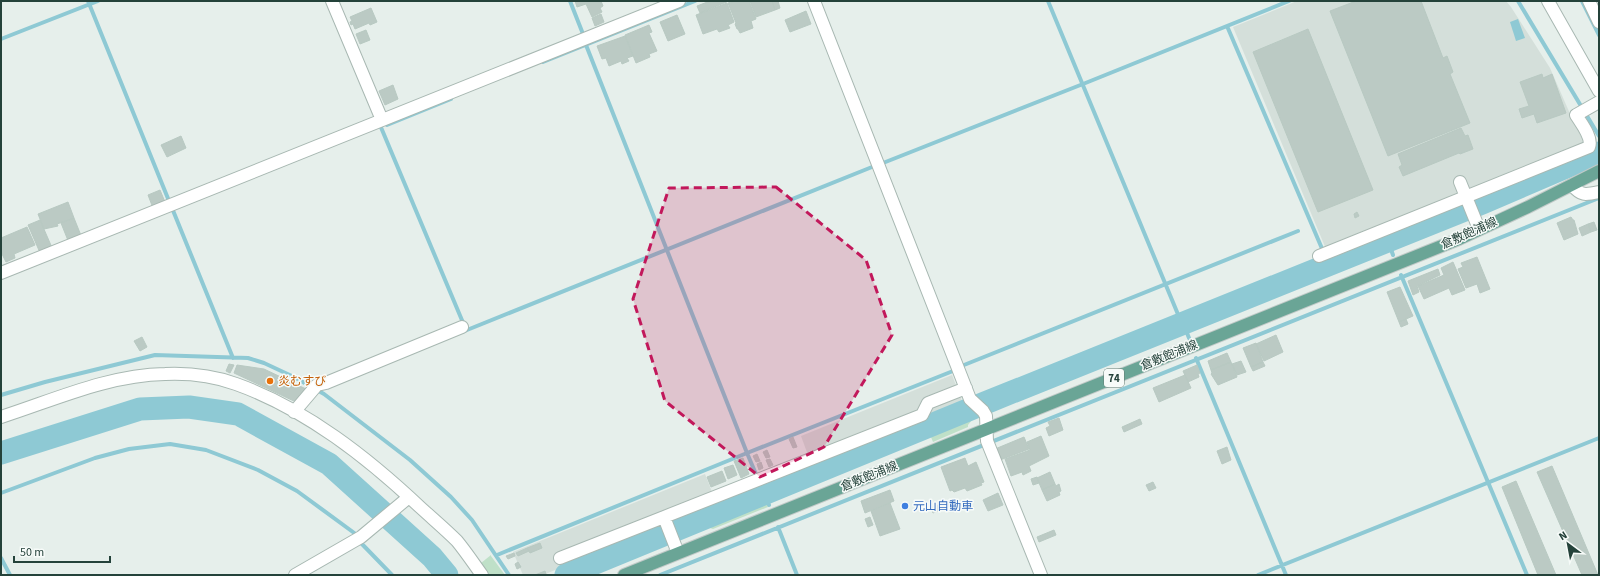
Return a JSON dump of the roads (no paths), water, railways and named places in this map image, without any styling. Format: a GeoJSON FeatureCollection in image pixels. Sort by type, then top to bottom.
{"type":"FeatureCollection","features":[{"type":"Feature","properties":{"kind":"main road","name":"倉敷飽浦線"},"geometry":{"type":"LineString","coordinates":[[624,575],[678,553],[988,440],[1459,239],[1599,171]]}},
{"type":"Feature","properties":{"kind":"street"},"geometry":{"type":"LineString","coordinates":[[332,1],[382,120]]}},
{"type":"Feature","properties":{"kind":"street"},"geometry":{"type":"LineString","coordinates":[[1,273],[679,1]]}},
{"type":"Feature","properties":{"kind":"street"},"geometry":{"type":"LineString","coordinates":[[814,1],[966,388],[973,402],[983,411],[986,416],[988,440],[1041,575]]}},
{"type":"Feature","properties":{"kind":"street"},"geometry":{"type":"LineString","coordinates":[[1548,1],[1599,91]]}},
{"type":"Feature","properties":{"kind":"street"},"geometry":{"type":"LineString","coordinates":[[1589,1],[1599,22]]}},
{"type":"Feature","properties":{"kind":"street"},"geometry":{"type":"LineString","coordinates":[[1323,255],[1469,204],[1589,147],[1591,144],[1589,138],[1576,115],[1589,108]]}},
{"type":"Feature","properties":{"kind":"street"},"geometry":{"type":"LineString","coordinates":[[1460,182],[1479,229]]}},
{"type":"Feature","properties":{"kind":"street"},"geometry":{"type":"LineString","coordinates":[[1572,185],[1578,192],[1584,195],[1599,192]]}},
{"type":"Feature","properties":{"kind":"street"},"geometry":{"type":"LineString","coordinates":[[294,412],[314,388],[462,328]]}},
{"type":"Feature","properties":{"kind":"street"},"geometry":{"type":"LineString","coordinates":[[1,417],[96,386],[142,376],[164,374],[210,377],[235,383],[257,392],[294,412],[356,451],[409,497],[456,541],[482,575]]}},
{"type":"Feature","properties":{"kind":"street"},"geometry":{"type":"LineString","coordinates":[[560,558],[668,527],[759,479],[922,415],[928,403],[966,388]]}},
{"type":"Feature","properties":{"kind":"street"},"geometry":{"type":"LineString","coordinates":[[295,575],[355,541],[387,517],[409,497]]}},
{"type":"Feature","properties":{"kind":"street"},"geometry":{"type":"LineString","coordinates":[[668,527],[678,553]]}},
{"type":"Feature","properties":{"kind":"water"},"geometry":{"type":"Polygon","coordinates":[[[1518,19],[1525,38],[1516,41],[1510,22],[1518,19]]]}},
{"type":"Feature","properties":{"kind":"waterway"},"geometry":{"type":"LineString","coordinates":[[88,1],[169,201]]}},
{"type":"Feature","properties":{"kind":"waterway"},"geometry":{"type":"LineString","coordinates":[[1,39],[98,1]]}},
{"type":"Feature","properties":{"kind":"waterway"},"geometry":{"type":"LineString","coordinates":[[570,1],[583,34]]}},
{"type":"Feature","properties":{"kind":"waterway"},"geometry":{"type":"LineString","coordinates":[[543,62],[695,1]]}},
{"type":"Feature","properties":{"kind":"waterway"},"geometry":{"type":"LineString","coordinates":[[1048,1],[1182,324]]}},
{"type":"Feature","properties":{"kind":"waterway"},"geometry":{"type":"LineString","coordinates":[[883,163],[1289,1]]}},
{"type":"Feature","properties":{"kind":"waterway"},"geometry":{"type":"LineString","coordinates":[[1518,1],[1599,136]]}},
{"type":"Feature","properties":{"kind":"waterway"},"geometry":{"type":"LineString","coordinates":[[1582,1],[1599,35]]}},
{"type":"Feature","properties":{"kind":"waterway"},"geometry":{"type":"LineString","coordinates":[[1227,26],[1329,265]]}},
{"type":"Feature","properties":{"kind":"waterway"},"geometry":{"type":"LineString","coordinates":[[586,45],[747,453],[769,505]]}},
{"type":"Feature","properties":{"kind":"waterway"},"geometry":{"type":"LineString","coordinates":[[387,125],[451,99]]}},
{"type":"Feature","properties":{"kind":"waterway"},"geometry":{"type":"LineString","coordinates":[[380,125],[464,325]]}},
{"type":"Feature","properties":{"kind":"waterway"},"geometry":{"type":"LineString","coordinates":[[566,575],[985,403],[1482,203],[1599,153]]}},
{"type":"Feature","properties":{"kind":"waterway"},"geometry":{"type":"LineString","coordinates":[[462,332],[872,167]]}},
{"type":"Feature","properties":{"kind":"waterway"},"geometry":{"type":"LineString","coordinates":[[660,575],[1599,198]]}},
{"type":"Feature","properties":{"kind":"waterway"},"geometry":{"type":"LineString","coordinates":[[172,208],[233,358]]}},
{"type":"Feature","properties":{"kind":"waterway"},"geometry":{"type":"LineString","coordinates":[[964,365],[1298,231]]}},
{"type":"Feature","properties":{"kind":"waterway"},"geometry":{"type":"LineString","coordinates":[[1388,241],[1393,255]]}},
{"type":"Feature","properties":{"kind":"waterway"},"geometry":{"type":"LineString","coordinates":[[1401,275],[1527,575]]}},
{"type":"Feature","properties":{"kind":"waterway"},"geometry":{"type":"LineString","coordinates":[[1183,323],[1189,338]]}},
{"type":"Feature","properties":{"kind":"waterway"},"geometry":{"type":"LineString","coordinates":[[1,395],[45,382],[155,355],[248,358],[264,363],[294,377],[324,394],[410,460],[451,497],[472,520],[509,575]]}},
{"type":"Feature","properties":{"kind":"waterway"},"geometry":{"type":"LineString","coordinates":[[1196,358],[1286,575]]}},
{"type":"Feature","properties":{"kind":"waterway"},"geometry":{"type":"LineString","coordinates":[[497,555],[953,371]]}},
{"type":"Feature","properties":{"kind":"waterway"},"geometry":{"type":"LineString","coordinates":[[1,453],[140,409],[189,407],[238,414],[329,464],[432,557],[447,575]]}},
{"type":"Feature","properties":{"kind":"waterway"},"geometry":{"type":"LineString","coordinates":[[1258,575],[1599,438]]}},
{"type":"Feature","properties":{"kind":"waterway"},"geometry":{"type":"LineString","coordinates":[[1,493],[95,458],[129,449],[170,444],[206,450],[258,470],[297,491],[357,535],[358,534]]}},
{"type":"Feature","properties":{"kind":"waterway"},"geometry":{"type":"LineString","coordinates":[[778,527],[797,575]]}},
{"type":"Feature","properties":{"kind":"waterway"},"geometry":{"type":"LineString","coordinates":[[361,543],[392,575]]}},
{"type":"Feature","properties":{"kind":"waterway"},"geometry":{"type":"LineString","coordinates":[[1,558],[10,575]]}},
{"type":"Feature","properties":{"kind":"place","name":"炎むすび"},"geometry":{"type":"Point","coordinates":[270,381]}},
{"type":"Feature","properties":{"kind":"place","name":"元山自動車"},"geometry":{"type":"Point","coordinates":[905,506]}}]}
